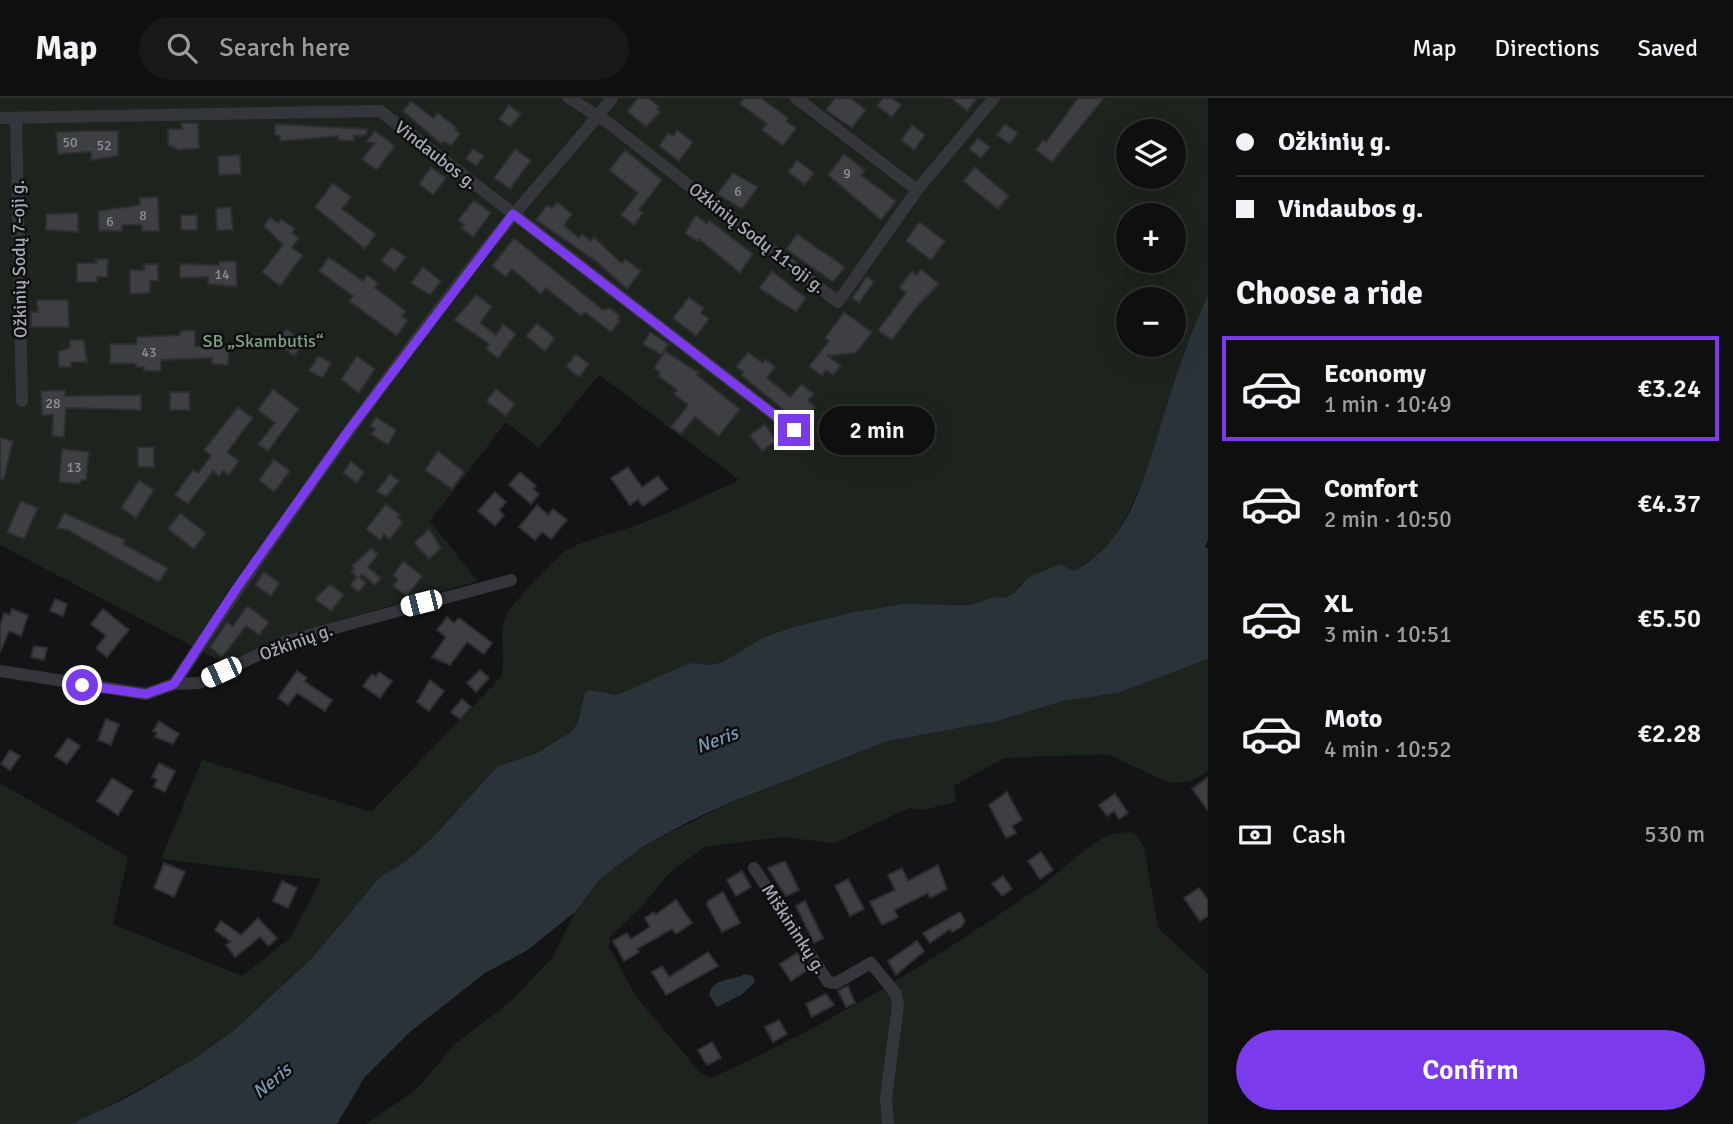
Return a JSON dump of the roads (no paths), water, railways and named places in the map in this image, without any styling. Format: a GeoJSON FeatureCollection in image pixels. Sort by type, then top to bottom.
{"type":"FeatureCollection","features":[{"type":"Feature","properties":{"kind":"street","name":"Ožkinių Sodų 11-oji g."},"geometry":{"type":"LineString","coordinates":[[569,98],[598,116],[838,302],[917,190],[994,98]]}},
{"type":"Feature","properties":{"kind":"street"},"geometry":{"type":"LineString","coordinates":[[174,684],[236,589],[349,430],[513,214],[612,98]]}},
{"type":"Feature","properties":{"kind":"street"},"geometry":{"type":"LineString","coordinates":[[796,98],[917,190]]}},
{"type":"Feature","properties":{"kind":"street","name":"Vindaubos g."},"geometry":{"type":"LineString","coordinates":[[0,118],[380,104],[513,214],[794,430]]}},
{"type":"Feature","properties":{"kind":"street","name":"Ožkinių Sodų 7-oji g."},"geometry":{"type":"LineString","coordinates":[[16,118],[22,401]]}},
{"type":"Feature","properties":{"kind":"street","name":"Ožkinių g."},"geometry":{"type":"LineString","coordinates":[[0,671],[146,694],[174,684],[199,682],[287,641],[511,580]]}},
{"type":"Feature","properties":{"kind":"street","name":"Miškininkų g."},"geometry":{"type":"LineString","coordinates":[[754,868],[828,982],[836,983],[870,962],[896,994],[898,1005],[886,1098],[888,1124]]}},
{"type":"Feature","properties":{"kind":"water","name":"Neris"},"geometry":{"type":"Polygon","coordinates":[[[1208,295],[1208,540],[1205,547],[1208,549],[1208,659],[1118,693],[1063,701],[998,721],[888,741],[731,802],[690,821],[642,847],[600,879],[575,912],[526,951],[485,973],[410,1032],[364,1078],[337,1124],[72,1124],[126,1098],[197,1057],[237,1028],[313,957],[380,877],[405,862],[432,838],[498,766],[537,753],[571,732],[578,722],[585,692],[591,690],[617,695],[690,663],[710,665],[723,662],[762,638],[793,627],[854,612],[903,604],[971,605],[993,597],[1004,598],[1013,594],[1029,577],[1061,564],[1073,571],[1092,560],[1120,528],[1140,490],[1176,377],[1183,357],[1186,357],[1186,350],[1208,295]]]}},
{"type":"Feature","properties":{"kind":"water"},"geometry":{"type":"Polygon","coordinates":[[[745,974],[753,976],[755,982],[741,995],[717,1007],[709,995],[711,989],[719,982],[745,974]]]}},
{"type":"Feature","properties":{"kind":"park label","name":"SB „Skambutis“"},"geometry":{"type":"Point","coordinates":[263,341]}}]}
